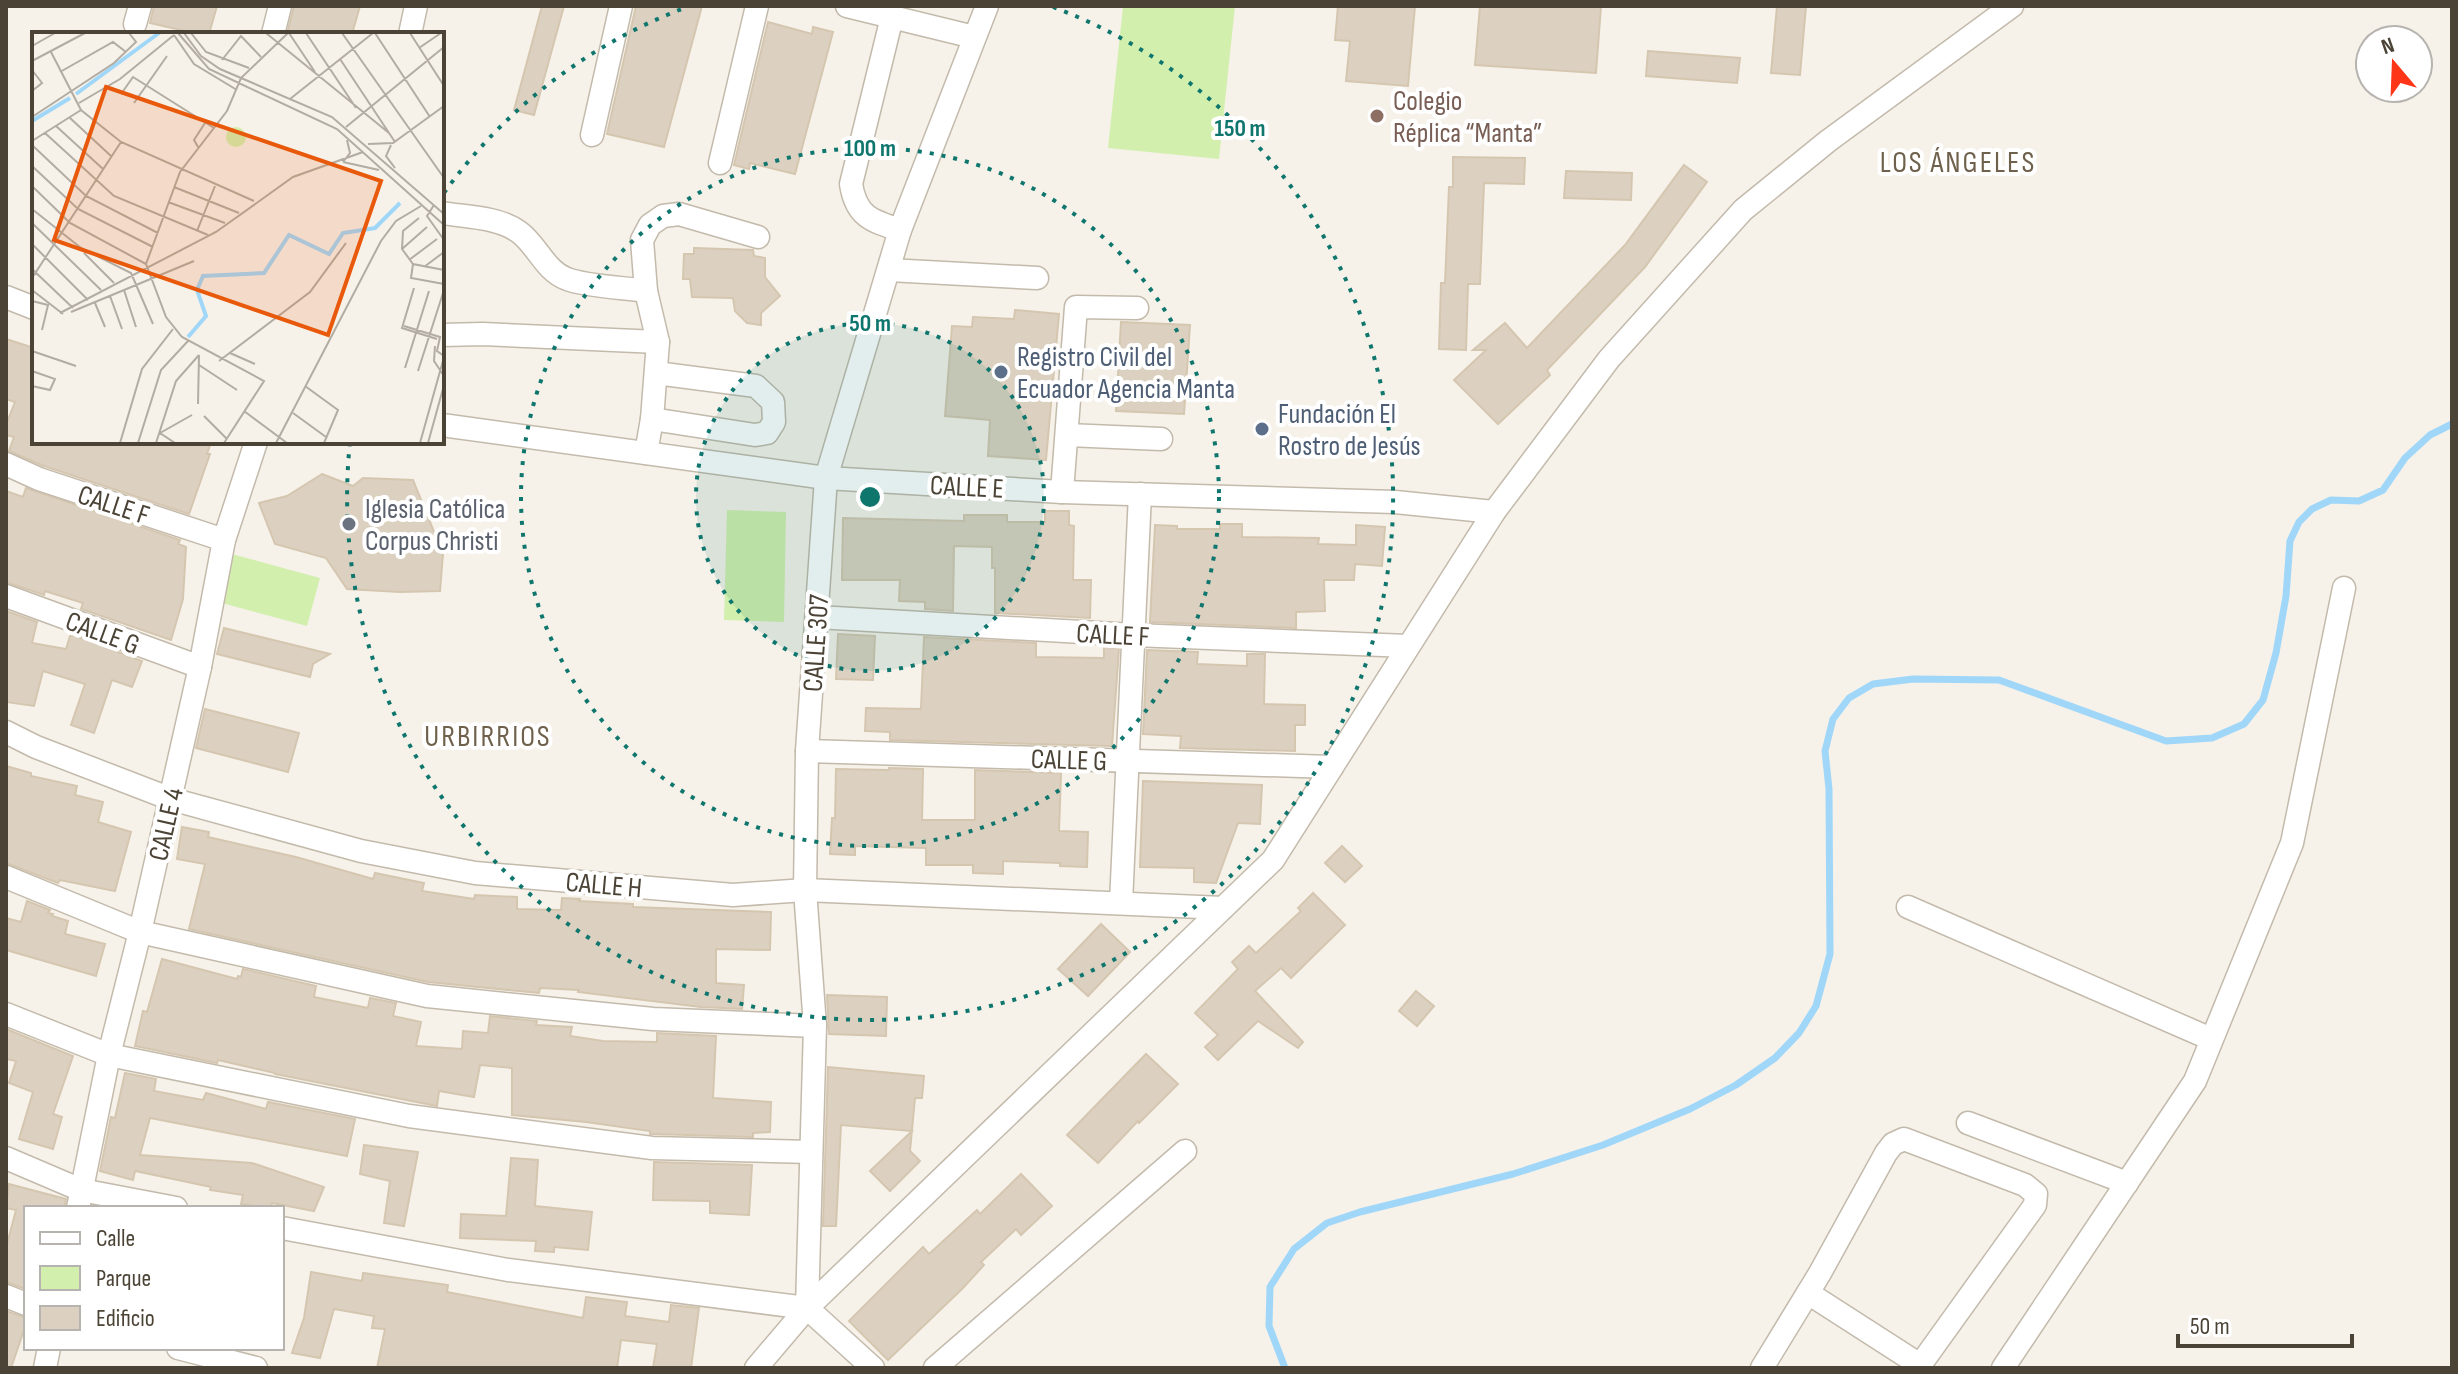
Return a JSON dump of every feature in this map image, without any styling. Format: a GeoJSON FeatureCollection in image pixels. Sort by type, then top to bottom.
{"type":"FeatureCollection","features":[{"type":"Feature","properties":{"kind":"street"},"geometry":{"type":"LineString","coordinates":[[274,32],[280,6]]}},
{"type":"Feature","properties":{"kind":"street"},"geometry":{"type":"LineString","coordinates":[[410,32],[416,6]]}},
{"type":"Feature","properties":{"kind":"street"},"geometry":{"type":"LineString","coordinates":[[592,135],[621,6]]}},
{"type":"Feature","properties":{"kind":"street"},"geometry":{"type":"LineString","coordinates":[[720,163],[757,6]]}},
{"type":"Feature","properties":{"kind":"street"},"geometry":{"type":"LineString","coordinates":[[847,6],[974,37]]}},
{"type":"Feature","properties":{"kind":"street","name":"CALLE 307"},"geometry":{"type":"LineString","coordinates":[[807,1308],[815,1026],[805,890],[807,751],[826,478],[900,230],[987,6]]}},
{"type":"Feature","properties":{"kind":"street"},"geometry":{"type":"LineString","coordinates":[[756,1368],[807,1308],[1273,860],[1494,512],[1609,359],[1743,210],[1828,141],[2012,6]]}},
{"type":"Feature","properties":{"kind":"street"},"geometry":{"type":"LineString","coordinates":[[892,17],[851,184],[853,200],[863,214],[900,230]]}},
{"type":"Feature","properties":{"kind":"street"},"geometry":{"type":"LineString","coordinates":[[444,213],[490,220],[517,230],[552,270],[568,280],[646,291]]}},
{"type":"Feature","properties":{"kind":"street"},"geometry":{"type":"LineString","coordinates":[[646,453],[658,342],[646,291],[642,240],[650,225],[663,216],[679,214],[758,237]]}},
{"type":"Feature","properties":{"kind":"street"},"geometry":{"type":"LineString","coordinates":[[889,270],[1037,278]]}},
{"type":"Feature","properties":{"kind":"street"},"geometry":{"type":"LineString","coordinates":[[6,297],[32,307]]}},
{"type":"Feature","properties":{"kind":"street"},"geometry":{"type":"LineString","coordinates":[[1062,492],[1076,307],[1137,308]]}},
{"type":"Feature","properties":{"kind":"street"},"geometry":{"type":"LineString","coordinates":[[444,335],[658,342]]}},
{"type":"Feature","properties":{"kind":"street"},"geometry":{"type":"LineString","coordinates":[[652,419],[755,435],[767,433],[774,422],[773,402],[756,386],[656,373]]}},
{"type":"Feature","properties":{"kind":"street","name":"CALLE E"},"geometry":{"type":"LineString","coordinates":[[444,425],[826,478],[1062,492],[1395,502],[1494,512]]}},
{"type":"Feature","properties":{"kind":"street"},"geometry":{"type":"LineString","coordinates":[[1067,435],[1161,439]]}},
{"type":"Feature","properties":{"kind":"street","name":"CALLE 4"},"geometry":{"type":"LineString","coordinates":[[80,1199],[109,1055],[200,667],[224,540],[255,444]]}},
{"type":"Feature","properties":{"kind":"street","name":"CALLE F"},"geometry":{"type":"LineString","coordinates":[[6,464],[39,479],[224,540]]}},
{"type":"Feature","properties":{"kind":"street"},"geometry":{"type":"LineString","coordinates":[[1121,903],[1140,494]]}},
{"type":"Feature","properties":{"kind":"street"},"geometry":{"type":"LineString","coordinates":[[2003,1368],[2195,1081],[2292,843],[2344,588]]}},
{"type":"Feature","properties":{"kind":"street","name":"CALLE G"},"geometry":{"type":"LineString","coordinates":[[6,596],[200,667]]}},
{"type":"Feature","properties":{"kind":"street","name":"CALLE F"},"geometry":{"type":"LineString","coordinates":[[817,617],[1134,635],[1408,646]]}},
{"type":"Feature","properties":{"kind":"street","name":"CALLE H"},"geometry":{"type":"LineString","coordinates":[[6,732],[36,747],[171,799],[361,851],[475,873],[733,895],[805,890],[1223,908]]}},
{"type":"Feature","properties":{"kind":"street","name":"CALLE G"},"geometry":{"type":"LineString","coordinates":[[807,751],[1332,767]]}},
{"type":"Feature","properties":{"kind":"street"},"geometry":{"type":"LineString","coordinates":[[6,877],[140,932],[427,996],[653,1019],[815,1026]]}},
{"type":"Feature","properties":{"kind":"street"},"geometry":{"type":"LineString","coordinates":[[1908,907],[2211,1039]]}},
{"type":"Feature","properties":{"kind":"street"},"geometry":{"type":"LineString","coordinates":[[6,1014],[109,1055],[409,1116],[652,1148],[811,1152]]}},
{"type":"Feature","properties":{"kind":"street"},"geometry":{"type":"LineString","coordinates":[[1968,1123],[2127,1183]]}},
{"type":"Feature","properties":{"kind":"street"},"geometry":{"type":"LineString","coordinates":[[1762,1368],[1893,1144],[1904,1139],[2025,1185],[2036,1194],[2035,1205],[1919,1366],[1808,1293]]}},
{"type":"Feature","properties":{"kind":"street"},"geometry":{"type":"LineString","coordinates":[[935,1368],[1185,1151]]}},
{"type":"Feature","properties":{"kind":"street"},"geometry":{"type":"LineString","coordinates":[[6,1158],[80,1199],[155,1206]]}},
{"type":"Feature","properties":{"kind":"street"},"geometry":{"type":"LineString","coordinates":[[284,1228],[508,1270],[807,1308],[873,1368]]}},
{"type":"Feature","properties":{"kind":"street"},"geometry":{"type":"LineString","coordinates":[[185,1350],[248,1367]]}},
{"type":"Feature","properties":{"kind":"green space"},"geometry":{"type":"Polygon","coordinates":[[[1123,6],[1235,6],[1219,159],[1108,148],[1123,6]]]}},
{"type":"Feature","properties":{"kind":"green space"},"geometry":{"type":"Polygon","coordinates":[[[727,510],[786,512],[784,622],[724,620],[727,510]]]}},
{"type":"Feature","properties":{"kind":"green space"},"geometry":{"type":"Polygon","coordinates":[[[232,554],[320,578],[307,626],[218,602],[232,554]]]}},
{"type":"Feature","properties":{"kind":"building"},"geometry":{"type":"Polygon","coordinates":[[[154,6],[217,6],[210,32],[189,32],[150,23],[154,6]]]}},
{"type":"Feature","properties":{"kind":"building"},"geometry":{"type":"Polygon","coordinates":[[[294,6],[360,6],[353,32],[288,32],[294,6]]]}},
{"type":"Feature","properties":{"kind":"building"},"geometry":{"type":"Polygon","coordinates":[[[542,6],[564,6],[534,115],[514,110],[542,6]]]}},
{"type":"Feature","properties":{"kind":"building"},"geometry":{"type":"Polygon","coordinates":[[[636,6],[702,6],[664,147],[607,134],[636,6]]]}},
{"type":"Feature","properties":{"kind":"building"},"geometry":{"type":"Polygon","coordinates":[[[1338,6],[1415,6],[1408,86],[1346,81],[1350,41],[1335,40],[1338,6]]]}},
{"type":"Feature","properties":{"kind":"building"},"geometry":{"type":"Polygon","coordinates":[[[1480,6],[1601,6],[1596,73],[1475,65],[1480,6]]]}},
{"type":"Feature","properties":{"kind":"building"},"geometry":{"type":"Polygon","coordinates":[[[1777,6],[1806,6],[1800,75],[1771,73],[1777,6]]]}},
{"type":"Feature","properties":{"kind":"building"},"geometry":{"type":"Polygon","coordinates":[[[768,22],[812,34],[813,27],[833,32],[795,174],[750,163],[749,169],[734,165],[768,22]]]}},
{"type":"Feature","properties":{"kind":"building"},"geometry":{"type":"Polygon","coordinates":[[[1648,51],[1740,58],[1737,83],[1646,76],[1648,51]]]}},
{"type":"Feature","properties":{"kind":"building"},"geometry":{"type":"Polygon","coordinates":[[[1453,157],[1525,158],[1524,184],[1484,183],[1480,284],[1468,284],[1466,350],[1439,349],[1441,283],[1445,283],[1453,157]]]}},
{"type":"Feature","properties":{"kind":"building"},"geometry":{"type":"Polygon","coordinates":[[[1684,165],[1707,182],[1645,267],[1547,370],[1550,375],[1498,424],[1454,380],[1486,350],[1473,350],[1505,323],[1527,348],[1625,245],[1684,165]]]}},
{"type":"Feature","properties":{"kind":"building"},"geometry":{"type":"Polygon","coordinates":[[[1566,171],[1632,173],[1631,200],[1564,198],[1566,171]]]}},
{"type":"Feature","properties":{"kind":"building"},"geometry":{"type":"Polygon","coordinates":[[[694,248],[753,250],[754,256],[765,258],[765,277],[780,296],[761,313],[761,325],[747,323],[735,311],[733,298],[692,297],[690,279],[683,279],[684,254],[694,254],[694,248]]]}},
{"type":"Feature","properties":{"kind":"building","name":"Registro Civil del Ecuador Agencia Manta"},"geometry":{"type":"Polygon","coordinates":[[[1015,310],[1059,314],[1046,460],[988,456],[990,420],[945,416],[952,326],[972,327],[973,317],[1014,319],[1015,310]]]}},
{"type":"Feature","properties":{"kind":"building"},"geometry":{"type":"Polygon","coordinates":[[[1121,322],[1190,325],[1184,414],[1116,411],[1121,322]]]}},
{"type":"Feature","properties":{"kind":"building"},"geometry":{"type":"Polygon","coordinates":[[[6,339],[32,347],[32,444],[210,444],[207,454],[210,454],[189,514],[44,466],[9,451],[14,437],[6,435],[6,425],[15,402],[6,399],[6,339]]]}},
{"type":"Feature","properties":{"kind":"building","name":"Iglesia Católica Corpus Christi"},"geometry":{"type":"Polygon","coordinates":[[[322,474],[353,486],[363,478],[413,480],[443,554],[440,591],[347,589],[326,558],[275,544],[259,503],[287,496],[322,474]]]}},
{"type":"Feature","properties":{"kind":"building"},"geometry":{"type":"Polygon","coordinates":[[[26,488],[180,540],[178,544],[186,547],[183,599],[171,640],[81,609],[83,603],[45,591],[44,595],[6,582],[6,491],[23,497],[26,488]]]}},
{"type":"Feature","properties":{"kind":"building"},"geometry":{"type":"Polygon","coordinates":[[[1045,511],[1069,511],[1069,525],[1074,526],[1073,580],[1091,580],[1090,618],[995,613],[992,547],[954,546],[953,611],[925,609],[925,602],[899,601],[900,580],[842,580],[843,518],[964,521],[964,515],[1007,515],[1007,522],[1045,522],[1045,511]]]}},
{"type":"Feature","properties":{"kind":"building"},"geometry":{"type":"Polygon","coordinates":[[[1220,524],[1242,524],[1242,537],[1319,538],[1318,544],[1356,545],[1356,525],[1385,527],[1382,566],[1355,564],[1354,580],[1324,580],[1325,611],[1296,612],[1296,628],[1150,622],[1155,525],[1177,526],[1177,529],[1220,529],[1220,524]]]}},
{"type":"Feature","properties":{"kind":"building"},"geometry":{"type":"Polygon","coordinates":[[[6,611],[37,622],[32,643],[66,649],[73,635],[142,661],[132,687],[112,680],[94,733],[71,725],[85,684],[43,671],[34,706],[6,702],[6,611]]]}},
{"type":"Feature","properties":{"kind":"building"},"geometry":{"type":"Polygon","coordinates":[[[224,628],[330,654],[313,664],[310,677],[217,654],[224,628]]]}},
{"type":"Feature","properties":{"kind":"building"},"geometry":{"type":"Polygon","coordinates":[[[838,634],[875,636],[873,680],[836,679],[838,634]]]}},
{"type":"Feature","properties":{"kind":"building"},"geometry":{"type":"Polygon","coordinates":[[[924,637],[1036,643],[1036,657],[1104,658],[1104,647],[1119,648],[1112,746],[890,740],[890,732],[865,731],[866,708],[921,709],[924,637]]]}},
{"type":"Feature","properties":{"kind":"building"},"geometry":{"type":"Polygon","coordinates":[[[1147,650],[1198,652],[1197,664],[1247,666],[1247,654],[1265,654],[1264,704],[1305,705],[1305,725],[1295,725],[1295,751],[1180,748],[1181,736],[1143,734],[1147,650]]]}},
{"type":"Feature","properties":{"kind":"building"},"geometry":{"type":"Polygon","coordinates":[[[205,709],[299,733],[288,772],[196,748],[205,709]]]}},
{"type":"Feature","properties":{"kind":"building"},"geometry":{"type":"Polygon","coordinates":[[[6,766],[31,773],[31,776],[77,786],[75,795],[103,802],[98,822],[131,832],[115,891],[60,880],[58,883],[6,863],[6,766]]]}},
{"type":"Feature","properties":{"kind":"building"},"geometry":{"type":"Polygon","coordinates":[[[836,769],[923,769],[922,820],[975,820],[975,770],[1061,773],[1059,831],[1088,832],[1087,867],[1003,861],[1003,874],[973,873],[973,865],[926,865],[926,848],[855,846],[855,855],[830,854],[832,818],[835,818],[836,769]]]}},
{"type":"Feature","properties":{"kind":"building"},"geometry":{"type":"Polygon","coordinates":[[[1143,781],[1262,785],[1260,824],[1238,823],[1216,883],[1194,882],[1194,868],[1140,867],[1143,781]]]}},
{"type":"Feature","properties":{"kind":"building"},"geometry":{"type":"Polygon","coordinates":[[[182,827],[209,832],[208,837],[373,879],[375,873],[424,883],[422,891],[474,899],[475,895],[517,897],[517,909],[561,910],[562,898],[633,904],[633,907],[771,912],[770,950],[716,949],[716,983],[744,985],[742,1009],[701,1007],[579,990],[540,988],[539,993],[428,982],[189,929],[205,864],[177,859],[182,827]]]}},
{"type":"Feature","properties":{"kind":"building"},"geometry":{"type":"Polygon","coordinates":[[[1342,846],[1362,866],[1345,882],[1325,863],[1342,846]]]}},
{"type":"Feature","properties":{"kind":"building"},"geometry":{"type":"Polygon","coordinates":[[[1313,893],[1345,925],[1291,978],[1281,968],[1255,991],[1303,1042],[1298,1048],[1258,1021],[1218,1060],[1205,1047],[1218,1035],[1195,1013],[1238,969],[1232,962],[1249,946],[1256,953],[1301,911],[1298,908],[1313,893]]]}},
{"type":"Feature","properties":{"kind":"building"},"geometry":{"type":"Polygon","coordinates":[[[27,901],[50,910],[48,913],[52,916],[68,921],[65,934],[105,944],[96,976],[6,950],[6,918],[21,922],[27,901]]]}},
{"type":"Feature","properties":{"kind":"building"},"geometry":{"type":"Polygon","coordinates":[[[1101,924],[1130,952],[1088,996],[1058,969],[1101,924]]]}},
{"type":"Feature","properties":{"kind":"building"},"geometry":{"type":"Polygon","coordinates":[[[162,959],[237,979],[241,977],[243,969],[316,986],[314,997],[368,1008],[370,998],[396,1003],[393,1016],[421,1022],[416,1046],[462,1049],[463,1031],[488,1033],[490,1016],[537,1021],[536,1025],[572,1027],[570,1036],[603,1041],[657,1042],[657,1033],[716,1036],[713,1098],[771,1102],[770,1132],[753,1133],[753,1137],[650,1134],[650,1131],[586,1122],[512,1115],[512,1068],[480,1065],[474,1097],[439,1091],[437,1106],[218,1060],[217,1063],[135,1046],[143,1011],[147,1012],[162,959]]]}},
{"type":"Feature","properties":{"kind":"building"},"geometry":{"type":"Polygon","coordinates":[[[1416,991],[1434,1006],[1417,1026],[1399,1011],[1416,991]]]}},
{"type":"Feature","properties":{"kind":"building"},"geometry":{"type":"Polygon","coordinates":[[[827,995],[887,997],[886,1036],[829,1034],[827,995]]]}},
{"type":"Feature","properties":{"kind":"building"},"geometry":{"type":"Polygon","coordinates":[[[6,1029],[73,1056],[53,1114],[62,1117],[53,1149],[19,1139],[33,1092],[9,1083],[16,1061],[6,1059],[6,1029]]]}},
{"type":"Feature","properties":{"kind":"building"},"geometry":{"type":"Polygon","coordinates":[[[1146,1054],[1178,1084],[1098,1163],[1067,1135],[1146,1054]]]}},
{"type":"Feature","properties":{"kind":"building"},"geometry":{"type":"Polygon","coordinates":[[[828,1067],[924,1076],[922,1098],[915,1098],[912,1131],[841,1125],[836,1226],[823,1226],[828,1067]]]}},
{"type":"Feature","properties":{"kind":"building"},"geometry":{"type":"Polygon","coordinates":[[[125,1073],[156,1079],[154,1091],[203,1100],[206,1093],[266,1109],[268,1102],[355,1119],[347,1156],[150,1118],[140,1155],[252,1163],[324,1187],[314,1211],[272,1203],[271,1206],[241,1204],[243,1195],[210,1190],[211,1187],[135,1171],[133,1180],[100,1171],[111,1117],[115,1118],[125,1073]]]}},
{"type":"Feature","properties":{"kind":"building"},"geometry":{"type":"Polygon","coordinates":[[[912,1131],[910,1151],[920,1161],[890,1191],[870,1171],[912,1131]]]}},
{"type":"Feature","properties":{"kind":"building"},"geometry":{"type":"Polygon","coordinates":[[[364,1145],[418,1152],[404,1226],[384,1223],[390,1181],[360,1174],[364,1145]]]}},
{"type":"Feature","properties":{"kind":"building"},"geometry":{"type":"Polygon","coordinates":[[[511,1158],[538,1160],[535,1206],[592,1212],[588,1250],[554,1247],[554,1252],[535,1251],[536,1241],[460,1238],[461,1214],[506,1216],[511,1158]]]}},
{"type":"Feature","properties":{"kind":"building"},"geometry":{"type":"Polygon","coordinates":[[[654,1162],[752,1165],[749,1215],[710,1213],[710,1201],[653,1200],[654,1162]]]}},
{"type":"Feature","properties":{"kind":"building"},"geometry":{"type":"Polygon","coordinates":[[[1021,1174],[1052,1206],[1021,1235],[1016,1229],[981,1262],[984,1265],[963,1288],[888,1360],[849,1321],[923,1247],[929,1254],[977,1210],[980,1214],[1021,1174]]]}},
{"type":"Feature","properties":{"kind":"building"},"geometry":{"type":"Polygon","coordinates":[[[9,1184],[66,1199],[64,1206],[24,1206],[24,1288],[6,1282],[6,1248],[16,1210],[6,1208],[9,1184]]]}},
{"type":"Feature","properties":{"kind":"building"},"geometry":{"type":"Polygon","coordinates":[[[311,1272],[362,1281],[363,1273],[448,1285],[447,1292],[583,1318],[586,1297],[627,1302],[625,1316],[669,1322],[671,1305],[699,1308],[691,1368],[653,1368],[657,1344],[621,1340],[617,1368],[377,1368],[385,1329],[372,1328],[374,1316],[334,1309],[320,1358],[292,1353],[304,1318],[311,1272]]]}},
{"type":"Feature","properties":{"kind":"building"},"geometry":{"type":"Polygon","coordinates":[[[6,1311],[24,1317],[24,1330],[11,1368],[6,1368],[6,1311]]]}},
{"type":"Feature","properties":{"kind":"waterway"},"geometry":{"type":"LineString","coordinates":[[1285,1368],[1269,1326],[1270,1287],[1294,1249],[1327,1223],[1513,1174],[1603,1145],[1690,1109],[1736,1085],[1775,1058],[1799,1033],[1816,1006],[1830,954],[1829,789],[1825,751],[1833,719],[1849,698],[1873,684],[1913,679],[1999,680],[2166,741],[2212,738],[2244,724],[2263,700],[2276,653],[2286,596],[2290,541],[2299,522],[2312,509],[2331,500],[2359,501],[2383,490],[2405,458],[2430,435],[2452,424]]}},
{"type":"Feature","properties":{"kind":"place","name":"Colegio Réplica “Manta”"},"geometry":{"type":"Point","coordinates":[1377,116]}},
{"type":"Feature","properties":{"kind":"place","name":"Registro Civil del Ecuador Agencia Manta"},"geometry":{"type":"Point","coordinates":[1001,372]}},
{"type":"Feature","properties":{"kind":"place","name":"Fundación El Rostro de Jesús"},"geometry":{"type":"Point","coordinates":[1262,429]}},
{"type":"Feature","properties":{"kind":"place","name":"Iglesia Católica Corpus Christi"},"geometry":{"type":"Point","coordinates":[349,524]}},
{"type":"Feature","properties":{"kind":"district","name":"LOS ÁNGELES"},"geometry":{"type":"Point","coordinates":[1958,162]}},
{"type":"Feature","properties":{"kind":"district","name":"URBIRRIOS"},"geometry":{"type":"Point","coordinates":[488,736]}}]}
